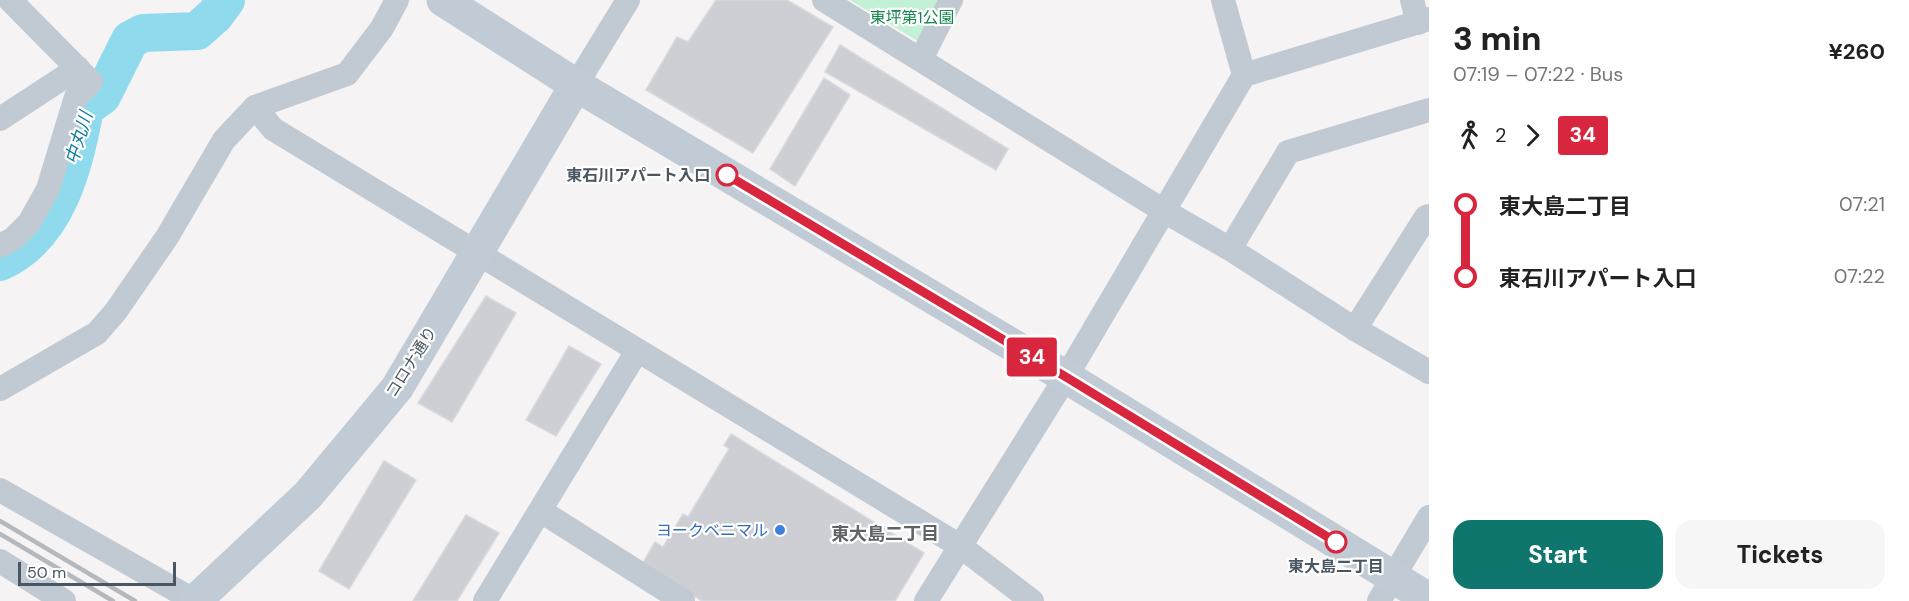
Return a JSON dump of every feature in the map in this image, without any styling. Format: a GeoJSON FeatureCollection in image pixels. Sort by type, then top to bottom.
{"type":"FeatureCollection","features":[{"type":"Feature","properties":{"kind":"street"},"geometry":{"type":"LineString","coordinates":[[0,246],[13,239],[29,223],[48,189],[76,97],[91,82],[10,0]]}},
{"type":"Feature","properties":{"kind":"street"},"geometry":{"type":"LineString","coordinates":[[0,389],[97,333],[116,311],[166,237],[224,140],[255,107],[347,74],[382,27],[397,0]]}},
{"type":"Feature","properties":{"kind":"street"},"geometry":{"type":"LineString","coordinates":[[443,0],[576,85],[1066,377],[1387,589],[1429,599]]}},
{"type":"Feature","properties":{"kind":"street"},"geometry":{"type":"LineString","coordinates":[[576,85],[628,0]]}},
{"type":"Feature","properties":{"kind":"street"},"geometry":{"type":"LineString","coordinates":[[824,0],[1164,211],[1230,249],[1355,329],[1429,372]]}},
{"type":"Feature","properties":{"kind":"street"},"geometry":{"type":"LineString","coordinates":[[921,59],[951,0]]}},
{"type":"Feature","properties":{"kind":"street"},"geometry":{"type":"LineString","coordinates":[[1223,0],[1244,75]]}},
{"type":"Feature","properties":{"kind":"street"},"geometry":{"type":"LineString","coordinates":[[926,601],[1066,377],[1244,75],[1420,14]]}},
{"type":"Feature","properties":{"kind":"street"},"geometry":{"type":"LineString","coordinates":[[0,119],[78,68]]}},
{"type":"Feature","properties":{"kind":"street","name":"コロナ通り"},"geometry":{"type":"LineString","coordinates":[[195,601],[308,495],[397,387],[576,85]]}},
{"type":"Feature","properties":{"kind":"street"},"geometry":{"type":"LineString","coordinates":[[255,107],[273,129],[960,546],[1032,601]]}},
{"type":"Feature","properties":{"kind":"street"},"geometry":{"type":"LineString","coordinates":[[1230,249],[1288,152],[1429,110]]}},
{"type":"Feature","properties":{"kind":"street"},"geometry":{"type":"LineString","coordinates":[[1355,329],[1426,217],[1429,216]]}},
{"type":"Feature","properties":{"kind":"street"},"geometry":{"type":"LineString","coordinates":[[485,601],[637,351]]}},
{"type":"Feature","properties":{"kind":"street"},"geometry":{"type":"LineString","coordinates":[[0,490],[195,601]]}},
{"type":"Feature","properties":{"kind":"street"},"geometry":{"type":"LineString","coordinates":[[541,511],[683,601]]}},
{"type":"Feature","properties":{"kind":"street"},"geometry":{"type":"LineString","coordinates":[[1387,589],[1429,517]]}},
{"type":"Feature","properties":{"kind":"street"},"geometry":{"type":"LineString","coordinates":[[0,561],[64,601]]}},
{"type":"Feature","properties":{"kind":"green space","name":"東坪第1公園"},"geometry":{"type":"Polygon","coordinates":[[[850,0],[938,0],[921,43],[850,0]]]}},
{"type":"Feature","properties":{"kind":"building"},"geometry":{"type":"Polygon","coordinates":[[[716,0],[787,0],[833,27],[753,153],[646,90],[677,37],[688,42],[716,0]]]}},
{"type":"Feature","properties":{"kind":"building"},"geometry":{"type":"Polygon","coordinates":[[[840,45],[1008,149],[996,170],[825,72],[840,45]]]}},
{"type":"Feature","properties":{"kind":"building"},"geometry":{"type":"Polygon","coordinates":[[[824,78],[850,95],[795,186],[770,169],[824,78]]]}},
{"type":"Feature","properties":{"kind":"building"},"geometry":{"type":"Polygon","coordinates":[[[486,296],[516,313],[452,422],[418,403],[486,296]]]}},
{"type":"Feature","properties":{"kind":"building"},"geometry":{"type":"Polygon","coordinates":[[[569,346],[601,364],[556,436],[526,420],[569,346]]]}},
{"type":"Feature","properties":{"kind":"building","name":"ヨークベニマル"},"geometry":{"type":"Polygon","coordinates":[[[731,434],[924,553],[895,601],[702,601],[642,564],[655,542],[663,547],[683,514],[688,517],[729,449],[724,445],[731,434]]]}},
{"type":"Feature","properties":{"kind":"building"},"geometry":{"type":"Polygon","coordinates":[[[384,461],[416,480],[349,589],[319,571],[384,461]]]}},
{"type":"Feature","properties":{"kind":"building"},"geometry":{"type":"Polygon","coordinates":[[[466,515],[499,533],[457,601],[413,601],[466,515]]]}},
{"type":"Feature","properties":{"kind":"waterway","name":"中丸川"},"geometry":{"type":"LineString","coordinates":[[0,262],[20,250],[50,217],[69,174],[85,108],[102,96],[130,40],[143,33],[197,31],[215,15],[226,0]]}},
{"type":"Feature","properties":{"kind":"railway"},"geometry":{"type":"LineString","coordinates":[[0,521],[135,601]]}},
{"type":"Feature","properties":{"kind":"railway"},"geometry":{"type":"LineString","coordinates":[[0,534],[113,601]]}},
{"type":"Feature","properties":{"kind":"bus line","name":"34"},"geometry":{"type":"LineString","coordinates":[[727,175],[1066,377],[1336,542]]}},
{"type":"Feature","properties":{"kind":"place","name":"東石川アパート入口"},"geometry":{"type":"Point","coordinates":[727,175]}},
{"type":"Feature","properties":{"kind":"place","name":"ヨークベニマル"},"geometry":{"type":"Point","coordinates":[780,530]}},
{"type":"Feature","properties":{"kind":"place","name":"東大島二丁目"},"geometry":{"type":"Point","coordinates":[1336,542]}},
{"type":"Feature","properties":{"kind":"district","name":"東大島二丁目"},"geometry":{"type":"Point","coordinates":[885,534]}}]}
